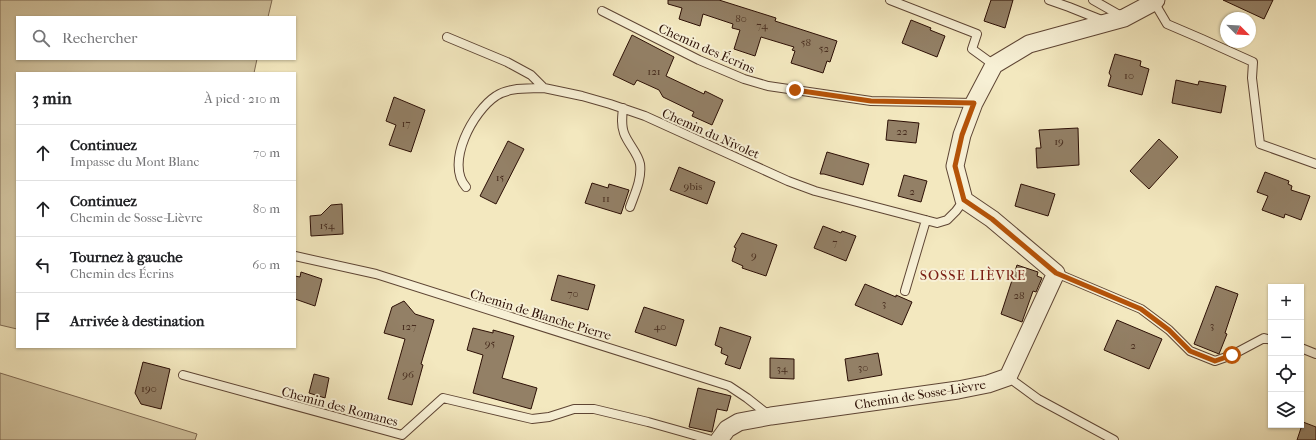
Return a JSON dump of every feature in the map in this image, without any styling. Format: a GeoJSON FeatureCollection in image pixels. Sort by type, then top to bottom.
{"type":"FeatureCollection","features":[{"type":"Feature","properties":{"kind":"street"},"geometry":{"type":"LineString","coordinates":[[1008,377],[1056,273],[992,219],[964,200],[955,166],[962,135],[974,103],[994,66],[1029,44],[1124,18],[1155,1]]}},
{"type":"Feature","properties":{"kind":"street","name":"Chemin de Sosse-Lièvre"},"geometry":{"type":"LineString","coordinates":[[719,440],[727,429],[739,422],[771,416],[958,390],[988,384],[1008,377]]}},
{"type":"Feature","properties":{"kind":"lane"},"geometry":{"type":"LineString","coordinates":[[890,0],[976,34],[972,49],[994,66]]}},
{"type":"Feature","properties":{"kind":"lane"},"geometry":{"type":"LineString","coordinates":[[1049,0],[1106,22]]}},
{"type":"Feature","properties":{"kind":"lane"},"geometry":{"type":"LineString","coordinates":[[1093,0],[1124,18]]}},
{"type":"Feature","properties":{"kind":"lane"},"geometry":{"type":"LineString","coordinates":[[1155,1],[1167,24],[1252,62],[1252,78],[1260,144],[1316,164]]}},
{"type":"Feature","properties":{"kind":"lane","name":"Chemin des Écrins"},"geometry":{"type":"LineString","coordinates":[[602,11],[699,60],[744,80],[768,86],[871,101],[974,103]]}},
{"type":"Feature","properties":{"kind":"lane"},"geometry":{"type":"LineString","coordinates":[[447,37],[507,62],[530,75],[544,88]]}},
{"type":"Feature","properties":{"kind":"lane","name":"Chemin du Nivolet"},"geometry":{"type":"LineString","coordinates":[[466,187],[462,182],[458,171],[459,159],[463,143],[478,113],[496,96],[518,89],[544,88],[582,96],[623,108],[664,124],[795,184],[815,191],[937,223],[947,220],[964,200]]}},
{"type":"Feature","properties":{"kind":"lane"},"geometry":{"type":"LineString","coordinates":[[623,108],[622,125],[624,133],[640,163],[638,184],[630,207]]}},
{"type":"Feature","properties":{"kind":"lane"},"geometry":{"type":"LineString","coordinates":[[905,291],[926,220]]}},
{"type":"Feature","properties":{"kind":"lane","name":"Chemin de Blanche Pierre"},"geometry":{"type":"LineString","coordinates":[[296,256],[376,274],[729,386],[771,416]]}},
{"type":"Feature","properties":{"kind":"lane"},"geometry":{"type":"LineString","coordinates":[[1056,273],[1141,309],[1169,330],[1190,351],[1215,361],[1232,355],[1264,338],[1268,339]]}},
{"type":"Feature","properties":{"kind":"lane"},"geometry":{"type":"LineString","coordinates":[[1304,349],[1316,354]]}},
{"type":"Feature","properties":{"kind":"lane","name":"Chemin des Romanes"},"geometry":{"type":"LineString","coordinates":[[183,375],[402,435],[443,398],[532,419],[574,409],[594,409],[712,440]]}},
{"type":"Feature","properties":{"kind":"lane"},"geometry":{"type":"LineString","coordinates":[[1008,377],[1038,400],[1114,440]]}},
{"type":"Feature","properties":{"kind":"shaded area"},"geometry":{"type":"Polygon","coordinates":[[[0,0],[272,0],[268,16],[16,16],[16,60],[257,60],[254,72],[16,72],[16,329],[0,325],[0,0]]]}},
{"type":"Feature","properties":{"kind":"shaded area"},"geometry":{"type":"Polygon","coordinates":[[[0,373],[197,434],[195,440],[0,440],[0,373]]]}},
{"type":"Feature","properties":{"kind":"building"},"geometry":{"type":"Polygon","coordinates":[[[668,0],[719,0],[776,18],[775,21],[837,41],[830,62],[827,61],[823,73],[791,63],[795,51],[792,50],[794,47],[761,37],[755,56],[734,49],[740,30],[732,28],[733,24],[703,14],[700,26],[679,19],[682,8],[668,4],[668,0]]]}},
{"type":"Feature","properties":{"kind":"building"},"geometry":{"type":"Polygon","coordinates":[[[991,0],[1013,0],[1005,28],[984,21],[991,0]]]}},
{"type":"Feature","properties":{"kind":"building"},"geometry":{"type":"Polygon","coordinates":[[[1223,0],[1273,0],[1264,19],[1256,15],[1256,12],[1249,12],[1223,0]]]}},
{"type":"Feature","properties":{"kind":"building"},"geometry":{"type":"Polygon","coordinates":[[[911,20],[931,28],[930,30],[945,36],[937,57],[902,43],[911,20]]]}},
{"type":"Feature","properties":{"kind":"building"},"geometry":{"type":"Polygon","coordinates":[[[632,35],[674,57],[666,76],[704,94],[705,91],[723,100],[712,125],[692,116],[694,112],[663,97],[659,90],[637,80],[634,85],[613,75],[632,35]]]}},
{"type":"Feature","properties":{"kind":"building"},"geometry":{"type":"Polygon","coordinates":[[[1115,54],[1141,61],[1140,66],[1149,69],[1142,95],[1108,86],[1111,76],[1109,73],[1115,54]]]}},
{"type":"Feature","properties":{"kind":"building"},"geometry":{"type":"Polygon","coordinates":[[[1176,80],[1198,85],[1199,81],[1226,86],[1221,113],[1172,103],[1176,80]]]}},
{"type":"Feature","properties":{"kind":"building"},"geometry":{"type":"Polygon","coordinates":[[[394,97],[425,110],[411,152],[389,145],[396,125],[386,121],[394,97]]]}},
{"type":"Feature","properties":{"kind":"building"},"geometry":{"type":"Polygon","coordinates":[[[888,120],[919,123],[916,143],[886,140],[888,120]]]}},
{"type":"Feature","properties":{"kind":"building"},"geometry":{"type":"Polygon","coordinates":[[[1078,128],[1079,165],[1037,168],[1036,148],[1041,148],[1039,130],[1078,128]]]}},
{"type":"Feature","properties":{"kind":"building"},"geometry":{"type":"Polygon","coordinates":[[[1159,139],[1178,157],[1149,189],[1130,171],[1159,139]]]}},
{"type":"Feature","properties":{"kind":"building"},"geometry":{"type":"Polygon","coordinates":[[[508,141],[524,149],[496,204],[480,196],[508,141]]]}},
{"type":"Feature","properties":{"kind":"building"},"geometry":{"type":"Polygon","coordinates":[[[827,152],[869,164],[863,185],[820,174],[827,152]]]}},
{"type":"Feature","properties":{"kind":"building"},"geometry":{"type":"Polygon","coordinates":[[[679,167],[715,182],[707,204],[670,190],[679,167]]]}},
{"type":"Feature","properties":{"kind":"building"},"geometry":{"type":"Polygon","coordinates":[[[1265,172],[1289,181],[1288,184],[1292,186],[1291,190],[1310,196],[1301,220],[1285,214],[1284,218],[1262,210],[1268,196],[1257,192],[1265,172]]]}},
{"type":"Feature","properties":{"kind":"building"},"geometry":{"type":"Polygon","coordinates":[[[904,175],[927,181],[921,202],[898,196],[904,175]]]}},
{"type":"Feature","properties":{"kind":"building"},"geometry":{"type":"Polygon","coordinates":[[[592,183],[608,188],[609,184],[629,190],[621,214],[585,203],[592,183]]]}},
{"type":"Feature","properties":{"kind":"building"},"geometry":{"type":"Polygon","coordinates":[[[1021,184],[1055,194],[1048,216],[1015,206],[1021,184]]]}},
{"type":"Feature","properties":{"kind":"building"},"geometry":{"type":"Polygon","coordinates":[[[342,204],[343,234],[311,236],[310,216],[321,215],[331,205],[342,204]]]}},
{"type":"Feature","properties":{"kind":"building"},"geometry":{"type":"Polygon","coordinates":[[[823,226],[841,233],[842,231],[856,236],[846,261],[814,248],[823,226]]]}},
{"type":"Feature","properties":{"kind":"building"},"geometry":{"type":"Polygon","coordinates":[[[742,233],[777,245],[766,276],[742,268],[743,266],[732,261],[736,248],[734,247],[742,233]]]}},
{"type":"Feature","properties":{"kind":"building"},"geometry":{"type":"Polygon","coordinates":[[[1017,265],[1038,272],[1037,276],[1042,278],[1036,292],[1033,291],[1022,322],[1001,314],[1017,265]]]}},
{"type":"Feature","properties":{"kind":"building"},"geometry":{"type":"Polygon","coordinates":[[[301,272],[322,279],[315,306],[296,299],[296,276],[300,277],[301,272]]]}},
{"type":"Feature","properties":{"kind":"building"},"geometry":{"type":"Polygon","coordinates":[[[558,275],[595,285],[588,310],[551,300],[558,275]]]}},
{"type":"Feature","properties":{"kind":"building"},"geometry":{"type":"Polygon","coordinates":[[[865,284],[912,302],[902,325],[855,305],[865,284]]]}},
{"type":"Feature","properties":{"kind":"building"},"geometry":{"type":"Polygon","coordinates":[[[1216,286],[1238,294],[1225,333],[1227,334],[1219,354],[1194,344],[1216,286]]]}},
{"type":"Feature","properties":{"kind":"building"},"geometry":{"type":"Polygon","coordinates":[[[404,301],[415,314],[434,320],[421,364],[423,365],[412,405],[388,399],[405,339],[384,333],[392,307],[404,301]]]}},
{"type":"Feature","properties":{"kind":"building"},"geometry":{"type":"Polygon","coordinates":[[[644,307],[684,320],[676,346],[635,332],[644,307]]]}},
{"type":"Feature","properties":{"kind":"building"},"geometry":{"type":"Polygon","coordinates":[[[1117,320],[1162,339],[1149,369],[1104,350],[1117,320]]]}},
{"type":"Feature","properties":{"kind":"building"},"geometry":{"type":"Polygon","coordinates":[[[720,327],[751,337],[740,369],[725,364],[728,356],[721,353],[722,348],[715,345],[720,327]]]}},
{"type":"Feature","properties":{"kind":"building"},"geometry":{"type":"Polygon","coordinates":[[[473,328],[493,333],[493,330],[514,336],[502,378],[537,388],[531,409],[473,393],[483,355],[467,350],[473,328]]]}},
{"type":"Feature","properties":{"kind":"building"},"geometry":{"type":"Polygon","coordinates":[[[878,353],[882,375],[848,381],[845,359],[878,353]]]}},
{"type":"Feature","properties":{"kind":"building"},"geometry":{"type":"Polygon","coordinates":[[[770,358],[794,359],[794,379],[770,378],[770,358]]]}},
{"type":"Feature","properties":{"kind":"building"},"geometry":{"type":"Polygon","coordinates":[[[143,362],[170,369],[161,409],[141,404],[135,393],[143,362]]]}},
{"type":"Feature","properties":{"kind":"building"},"geometry":{"type":"Polygon","coordinates":[[[314,374],[329,378],[325,398],[309,393],[314,374]]]}},
{"type":"Feature","properties":{"kind":"building"},"geometry":{"type":"Polygon","coordinates":[[[698,388],[731,396],[727,411],[717,409],[712,432],[689,427],[698,388]]]}},
{"type":"Feature","properties":{"kind":"building"},"geometry":{"type":"Polygon","coordinates":[[[1304,422],[1316,427],[1316,440],[1297,440],[1301,428],[1304,428],[1304,422]]]}},
{"type":"Feature","properties":{"kind":"district","name":"SOSSE LIÈVRE"},"geometry":{"type":"Point","coordinates":[973,275]}},
{"type":"Feature","properties":{"kind":"route"},"geometry":{"type":"LineString","coordinates":[[795,90],[871,101],[974,103],[962,135],[955,166],[964,200],[992,219],[1056,273],[1141,309],[1169,330],[1190,351],[1215,361],[1232,355]]}}]}
